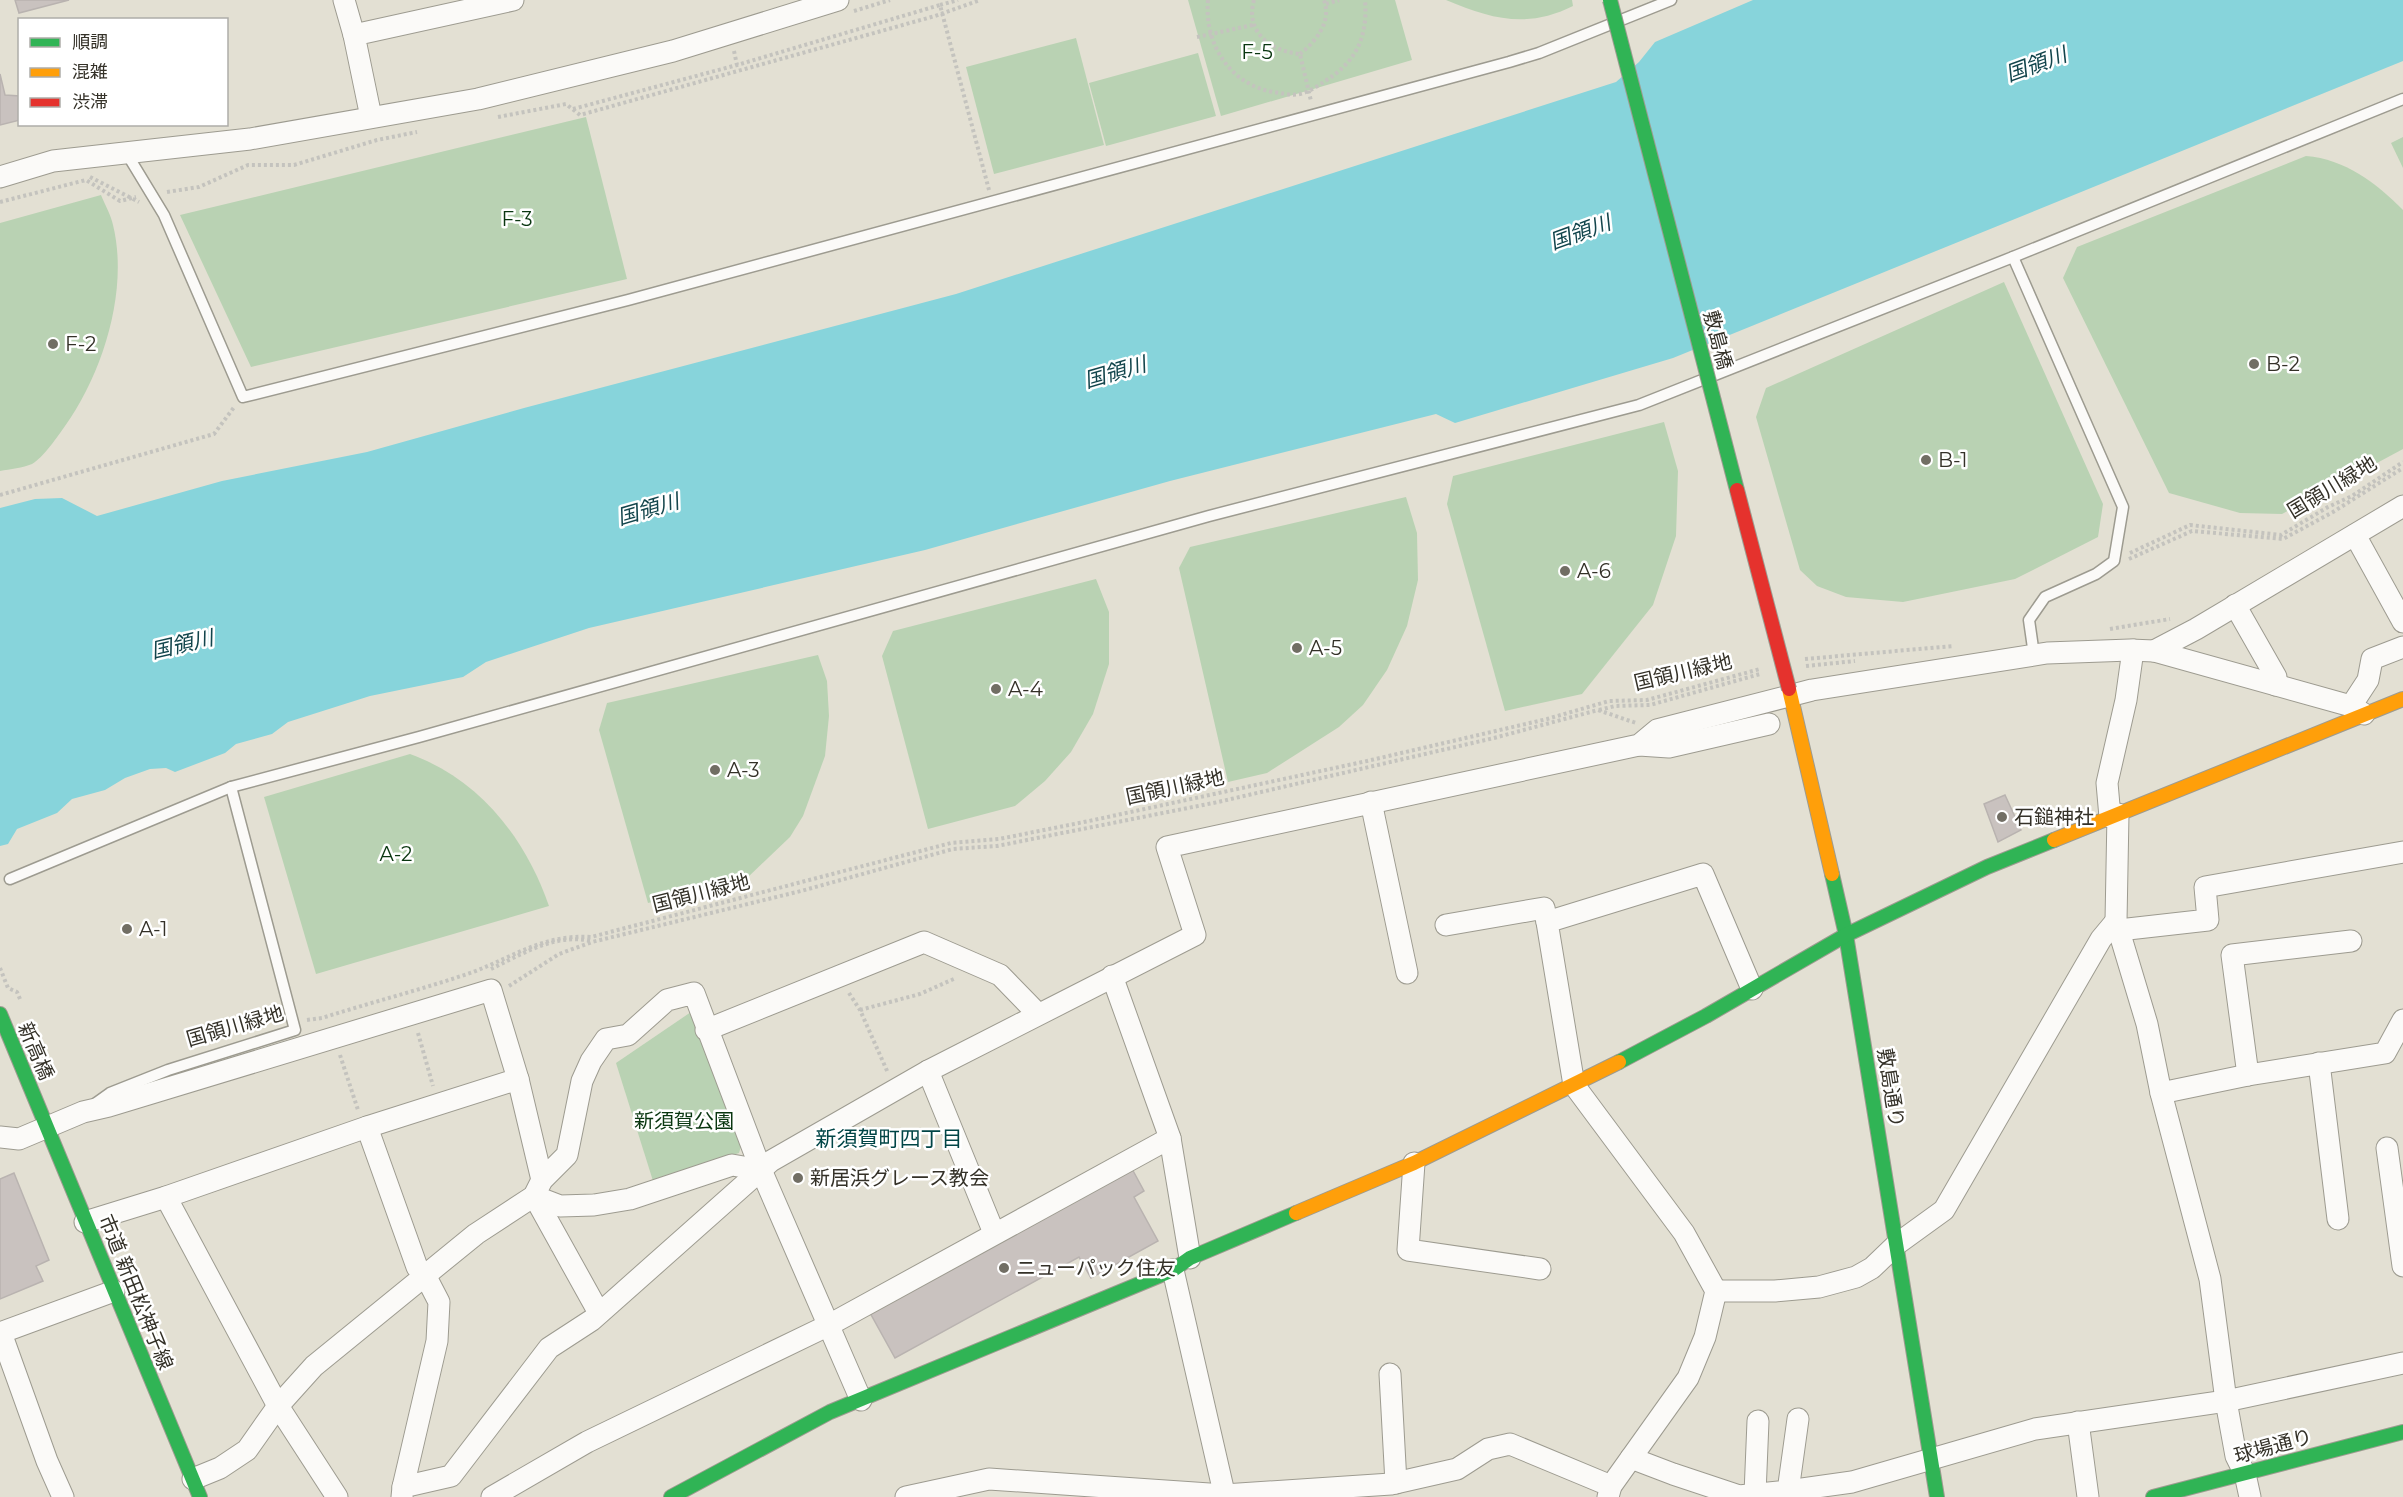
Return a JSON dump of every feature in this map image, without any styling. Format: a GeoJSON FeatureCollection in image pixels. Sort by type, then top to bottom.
{"type":"FeatureCollection","features":[{"type":"Feature","properties":{"kind":"street"},"geometry":{"type":"LineString","coordinates":[[344,0],[354,35],[371,117]]}},
{"type":"Feature","properties":{"kind":"street"},"geometry":{"type":"LineString","coordinates":[[354,35],[436,8],[512,0]]}},
{"type":"Feature","properties":{"kind":"street"},"geometry":{"type":"LineString","coordinates":[[0,177],[53,161],[250,140],[478,99],[673,51],[838,0]]}},
{"type":"Feature","properties":{"kind":"street","name":"敷島橋"},"geometry":{"type":"LineString","coordinates":[[1610,0],[1790,692]]}},
{"type":"Feature","properties":{"kind":"street"},"geometry":{"type":"LineString","coordinates":[[2250,1497],[2245,1474],[2236,1456],[2226,1401],[2210,1279],[2161,1093],[2147,1024],[2118,926],[2114,815],[2107,783],[2126,700],[2143,651],[2235,606],[2355,535],[2401,513]]}},
{"type":"Feature","properties":{"kind":"street"},"geometry":{"type":"LineString","coordinates":[[2355,535],[2403,622]]}},
{"type":"Feature","properties":{"kind":"street"},"geometry":{"type":"LineString","coordinates":[[2235,606],[2276,677],[2276,685]]}},
{"type":"Feature","properties":{"kind":"street"},"geometry":{"type":"LineString","coordinates":[[2358,710],[2372,659],[2403,646]]}},
{"type":"Feature","properties":{"kind":"street"},"geometry":{"type":"LineString","coordinates":[[1639,745],[1657,730],[1790,692],[2034,655],[2088,651],[2143,651],[2276,685],[2358,710]]}},
{"type":"Feature","properties":{"kind":"street","name":"敷島通り"},"geometry":{"type":"LineString","coordinates":[[1790,692],[1846,935],[1898,1244],[1937,1497]]}},
{"type":"Feature","properties":{"kind":"street"},"geometry":{"type":"LineString","coordinates":[[671,1497],[802,1426],[1414,1162],[1574,1085],[1706,1016],[1846,935],[1988,867],[2358,710],[2403,699]]}},
{"type":"Feature","properties":{"kind":"street"},"geometry":{"type":"LineString","coordinates":[[403,1492],[451,1476],[549,1348],[599,1313],[771,1161],[928,1071],[1195,935],[1167,847],[1639,745],[1669,747],[1769,724]]}},
{"type":"Feature","properties":{"kind":"street"},"geometry":{"type":"LineString","coordinates":[[1371,802],[1407,973]]}},
{"type":"Feature","properties":{"kind":"street"},"geometry":{"type":"LineString","coordinates":[[1716,1291],[1775,1291],[1819,1287],[1856,1277],[1872,1268],[1898,1244],[1944,1210],[2101,939],[2118,926],[2208,920],[2205,887],[2403,852]]}},
{"type":"Feature","properties":{"kind":"street"},"geometry":{"type":"LineString","coordinates":[[1547,922],[1703,874],[1752,989]]}},
{"type":"Feature","properties":{"kind":"street"},"geometry":{"type":"LineString","coordinates":[[906,1497],[989,1479],[1219,1496],[1396,1483],[1457,1469],[1488,1449],[1510,1444],[1610,1492],[1631,1458],[1688,1378],[1705,1337],[1716,1291],[1684,1233],[1574,1085],[1544,908],[1446,925]]}},
{"type":"Feature","properties":{"kind":"street"},"geometry":{"type":"LineString","coordinates":[[2248,1075],[2232,956],[2351,940]]}},
{"type":"Feature","properties":{"kind":"street"},"geometry":{"type":"LineString","coordinates":[[706,1030],[924,942],[1000,975],[1038,1014]]}},
{"type":"Feature","properties":{"kind":"street"},"geometry":{"type":"LineString","coordinates":[[1112,976],[1170,1138],[1181,1264],[1219,1496]]}},
{"type":"Feature","properties":{"kind":"street"},"geometry":{"type":"LineString","coordinates":[[0,1137],[19,1139],[83,1112],[491,990],[518,1079],[538,1188],[599,1313]]}},
{"type":"Feature","properties":{"kind":"street"},"geometry":{"type":"LineString","coordinates":[[196,1488],[247,1450],[278,1406],[314,1366],[476,1234],[538,1188],[567,1155],[582,1081],[591,1061],[606,1039],[628,1035],[667,1000],[694,993],[706,1030],[761,1170],[861,1400]]}},
{"type":"Feature","properties":{"kind":"street","name":"新高橋"},"geometry":{"type":"LineString","coordinates":[[0,1014],[37,1102]]}},
{"type":"Feature","properties":{"kind":"street"},"geometry":{"type":"LineString","coordinates":[[2161,1093],[2248,1075],[2385,1053],[2403,1020]]}},
{"type":"Feature","properties":{"kind":"street"},"geometry":{"type":"LineString","coordinates":[[2319,1063],[2338,1218]]}},
{"type":"Feature","properties":{"kind":"street"},"geometry":{"type":"LineString","coordinates":[[928,1071],[994,1233]]}},
{"type":"Feature","properties":{"kind":"street"},"geometry":{"type":"LineString","coordinates":[[85,1222],[166,1197],[366,1127],[518,1079]]}},
{"type":"Feature","properties":{"kind":"street","name":"市道 新田松神子線"},"geometry":{"type":"LineString","coordinates":[[37,1102],[196,1488]]}},
{"type":"Feature","properties":{"kind":"street"},"geometry":{"type":"LineString","coordinates":[[366,1127],[417,1267],[425,1275],[439,1302],[437,1341],[403,1492]]}},
{"type":"Feature","properties":{"kind":"street"},"geometry":{"type":"LineString","coordinates":[[492,1497],[587,1442],[828,1325],[1170,1138]]}},
{"type":"Feature","properties":{"kind":"street"},"geometry":{"type":"LineString","coordinates":[[2387,1148],[2403,1266]]}},
{"type":"Feature","properties":{"kind":"street"},"geometry":{"type":"LineString","coordinates":[[1414,1162],[1408,1250],[1540,1269]]}},
{"type":"Feature","properties":{"kind":"street"},"geometry":{"type":"LineString","coordinates":[[538,1188],[560,1206],[594,1205],[630,1199],[732,1165],[761,1170]]}},
{"type":"Feature","properties":{"kind":"street"},"geometry":{"type":"LineString","coordinates":[[166,1197],[278,1406],[337,1497]]}},
{"type":"Feature","properties":{"kind":"street"},"geometry":{"type":"LineString","coordinates":[[63,1497],[47,1461],[1,1333],[114,1291]]}},
{"type":"Feature","properties":{"kind":"street"},"geometry":{"type":"LineString","coordinates":[[1631,1458],[1739,1496],[1788,1491],[1852,1482],[2035,1429],[2226,1401],[2403,1363]]}},
{"type":"Feature","properties":{"kind":"street"},"geometry":{"type":"LineString","coordinates":[[1390,1374],[1396,1483]]}},
{"type":"Feature","properties":{"kind":"street"},"geometry":{"type":"LineString","coordinates":[[1788,1491],[1798,1419]]}},
{"type":"Feature","properties":{"kind":"street"},"geometry":{"type":"LineString","coordinates":[[1755,1494],[1758,1421]]}},
{"type":"Feature","properties":{"kind":"street"},"geometry":{"type":"LineString","coordinates":[[2078,1422],[2088,1497]]}},
{"type":"Feature","properties":{"kind":"street","name":"球場通り"},"geometry":{"type":"LineString","coordinates":[[2153,1497],[2403,1432]]}},
{"type":"Feature","properties":{"kind":"lane"},"geometry":{"type":"LineString","coordinates":[[127,153],[162,211],[243,397],[628,300],[1539,53],[1671,0]]}},
{"type":"Feature","properties":{"kind":"lane"},"geometry":{"type":"LineString","coordinates":[[10,879],[231,787],[419,737],[1209,516],[1639,405],[2403,99]]}},
{"type":"Feature","properties":{"kind":"lane"},"geometry":{"type":"LineString","coordinates":[[2013,257],[2123,507],[2114,559],[2096,574],[2045,597],[2030,620],[2034,655]]}},
{"type":"Feature","properties":{"kind":"lane"},"geometry":{"type":"LineString","coordinates":[[83,1112],[110,1093],[168,1070],[295,1030],[231,787]]}},
{"type":"Feature","properties":{"kind":"path"},"geometry":{"type":"LineString","coordinates":[[573,109],[737,65],[958,0]]}},
{"type":"Feature","properties":{"kind":"path"},"geometry":{"type":"LineString","coordinates":[[1208,0],[1210,34],[1221,58],[1242,80],[1266,91],[1291,95],[1309,91],[1344,68],[1361,41],[1365,24],[1365,0]]}},
{"type":"Feature","properties":{"kind":"path"},"geometry":{"type":"LineString","coordinates":[[1254,0],[1253,25],[1262,38],[1274,47],[1300,54]]}},
{"type":"Feature","properties":{"kind":"path"},"geometry":{"type":"LineString","coordinates":[[1300,54],[1317,38],[1325,18],[1325,2],[1339,0]]}},
{"type":"Feature","properties":{"kind":"path"},"geometry":{"type":"LineString","coordinates":[[940,5],[992,202]]}},
{"type":"Feature","properties":{"kind":"path"},"geometry":{"type":"LineString","coordinates":[[1197,36],[1253,25]]}},
{"type":"Feature","properties":{"kind":"path"},"geometry":{"type":"LineString","coordinates":[[1300,54],[1309,91]]}},
{"type":"Feature","properties":{"kind":"path"},"geometry":{"type":"LineString","coordinates":[[0,199],[86,175],[129,198],[162,211]]}},
{"type":"Feature","properties":{"kind":"path","name":"国領川緑地"},"geometry":{"type":"LineString","coordinates":[[2114,559],[2190,525],[2281,535],[2328,507],[2352,496],[2403,462]]}},
{"type":"Feature","properties":{"kind":"path"},"geometry":{"type":"LineString","coordinates":[[2114,559],[2126,561],[2192,531],[2283,539],[2333,512],[2403,468]]}},
{"type":"Feature","properties":{"kind":"path"},"geometry":{"type":"LineString","coordinates":[[2106,630],[2178,617]]}},
{"type":"Feature","properties":{"kind":"path"},"geometry":{"type":"LineString","coordinates":[[1800,660],[1956,645]]}},
{"type":"Feature","properties":{"kind":"path"},"geometry":{"type":"LineString","coordinates":[[1938,653],[1961,650]]}},
{"type":"Feature","properties":{"kind":"path"},"geometry":{"type":"LineString","coordinates":[[1804,666],[1858,661]]}},
{"type":"Feature","properties":{"kind":"path","name":"国領川緑地"},"geometry":{"type":"LineString","coordinates":[[294,1024],[310,1018],[322,1018],[474,971],[548,940],[572,936],[591,937],[951,843],[999,839],[1110,817],[1367,761],[1547,719],[1609,701],[1647,700],[1771,666]]}},
{"type":"Feature","properties":{"kind":"path"},"geometry":{"type":"LineString","coordinates":[[491,990],[502,990],[559,954],[592,942],[801,891],[953,849],[997,846],[1218,801],[1494,738],[1615,706],[1650,705],[1763,674]]}},
{"type":"Feature","properties":{"kind":"path"},"geometry":{"type":"LineString","coordinates":[[1598,710],[1657,730]]}},
{"type":"Feature","properties":{"kind":"path"},"geometry":{"type":"LineString","coordinates":[[860,1010],[920,994],[962,975],[974,964]]}},
{"type":"Feature","properties":{"kind":"path"},"geometry":{"type":"LineString","coordinates":[[0,968],[8,988],[17,992],[21,1001]]}},
{"type":"Feature","properties":{"kind":"path"},"geometry":{"type":"LineString","coordinates":[[838,976],[860,1010],[896,1089]]}},
{"type":"Feature","properties":{"kind":"path"},"geometry":{"type":"LineString","coordinates":[[417,1030],[439,1104]]}},
{"type":"Feature","properties":{"kind":"path"},"geometry":{"type":"LineString","coordinates":[[338,1049],[366,1127]]}},
{"type":"Feature","properties":{"kind":"green space","name":"F-5"},"geometry":{"type":"Polygon","coordinates":[[[1188,0],[1395,0],[1412,60],[1221,116],[1188,0]]]}},
{"type":"Feature","properties":{"kind":"green space"},"geometry":{"type":"Polygon","coordinates":[[[1446,0],[1572,0],[1573,6],[1540,17],[1509,19],[1478,12],[1446,0]]]}},
{"type":"Feature","properties":{"kind":"green space"},"geometry":{"type":"Polygon","coordinates":[[[1076,38],[1104,145],[994,174],[966,67],[1076,38]]]}},
{"type":"Feature","properties":{"kind":"green space"},"geometry":{"type":"Polygon","coordinates":[[[1198,53],[1216,116],[1106,146],[1089,83],[1198,53]]]}},
{"type":"Feature","properties":{"kind":"green space","name":"F-3"},"geometry":{"type":"Polygon","coordinates":[[[586,117],[627,279],[251,367],[180,215],[586,117]]]}},
{"type":"Feature","properties":{"kind":"green space"},"geometry":{"type":"Polygon","coordinates":[[[2403,137],[2403,168],[2391,143],[2403,137]]]}},
{"type":"Feature","properties":{"kind":"green space","name":"B-2"},"geometry":{"type":"Polygon","coordinates":[[[2306,156],[2347,167],[2371,182],[2403,210],[2403,449],[2282,514],[2240,513],[2169,493],[2063,278],[2077,247],[2306,156]]]}},
{"type":"Feature","properties":{"kind":"green space","name":"F-2"},"geometry":{"type":"Polygon","coordinates":[[[101,195],[113,225],[118,276],[115,303],[101,356],[79,405],[45,452],[32,464],[0,471],[0,223],[101,195]]]}},
{"type":"Feature","properties":{"kind":"green space","name":"B-1"},"geometry":{"type":"Polygon","coordinates":[[[2004,282],[2103,504],[2098,537],[2015,579],[1903,602],[1846,597],[1817,586],[1800,570],[1756,417],[1766,388],[2004,282]]]}},
{"type":"Feature","properties":{"kind":"green space","name":"A-6"},"geometry":{"type":"Polygon","coordinates":[[[1664,422],[1678,471],[1676,536],[1653,605],[1582,694],[1505,711],[1447,504],[1453,476],[1664,422]]]}},
{"type":"Feature","properties":{"kind":"green space","name":"A-5"},"geometry":{"type":"Polygon","coordinates":[[[1406,497],[1417,533],[1418,580],[1407,626],[1387,670],[1363,705],[1339,727],[1267,773],[1228,782],[1179,568],[1190,547],[1406,497]]]}},
{"type":"Feature","properties":{"kind":"green space","name":"A-4"},"geometry":{"type":"Polygon","coordinates":[[[1096,579],[1109,612],[1109,664],[1093,714],[1071,752],[1045,781],[1015,806],[928,829],[882,656],[893,631],[1096,579]]]}},
{"type":"Feature","properties":{"kind":"green space","name":"A-3"},"geometry":{"type":"Polygon","coordinates":[[[818,655],[827,681],[829,716],[825,756],[803,816],[790,837],[746,879],[648,903],[599,730],[607,703],[818,655]]]}},
{"type":"Feature","properties":{"kind":"green space","name":"A-2"},"geometry":{"type":"Polygon","coordinates":[[[410,754],[435,765],[457,779],[496,813],[513,834],[527,857],[549,906],[316,974],[264,797],[410,754]]]}},
{"type":"Feature","properties":{"kind":"green space","name":"新須賀公園"},"geometry":{"type":"Polygon","coordinates":[[[691,1012],[742,1143],[739,1153],[653,1181],[616,1063],[691,1012]]]}},
{"type":"Feature","properties":{"kind":"water","name":"国領川"},"geometry":{"type":"Polygon","coordinates":[[[1753,0],[2403,0],[2403,61],[1673,358],[1455,423],[1436,414],[1170,481],[925,550],[589,628],[486,662],[463,677],[370,696],[288,722],[272,734],[236,744],[225,753],[175,772],[166,768],[150,769],[125,778],[105,790],[72,799],[57,813],[17,829],[8,844],[0,846],[0,508],[35,499],[62,498],[97,516],[222,481],[367,452],[524,408],[956,294],[1616,82],[1639,62],[1655,42],[1753,0]]]}},
{"type":"Feature","properties":{"kind":"building"},"geometry":{"type":"Polygon","coordinates":[[[15,0],[69,0],[19,13],[15,0]]]}},
{"type":"Feature","properties":{"kind":"building"},"geometry":{"type":"Polygon","coordinates":[[[0,74],[5,95],[18,96],[18,120],[0,125],[0,74]]]}},
{"type":"Feature","properties":{"kind":"building","name":"石鎚神社"},"geometry":{"type":"Polygon","coordinates":[[[2005,795],[2021,830],[1998,842],[1984,804],[2005,795]]]}},
{"type":"Feature","properties":{"kind":"building","name":"ニューパック住友"},"geometry":{"type":"Polygon","coordinates":[[[1131,1167],[1144,1191],[1134,1197],[1158,1241],[1091,1278],[1079,1257],[895,1358],[869,1311],[1131,1167]]]}},
{"type":"Feature","properties":{"kind":"building"},"geometry":{"type":"Polygon","coordinates":[[[14,1173],[49,1260],[36,1266],[43,1281],[0,1299],[0,1179],[14,1173]]]}},
{"type":"Feature","properties":{"kind":"traffic: fast"},"geometry":{"type":"LineString","coordinates":[[1610,0],[1737,490]]}},
{"type":"Feature","properties":{"kind":"traffic: fast"},"geometry":{"type":"LineString","coordinates":[[1619,1062],[1706,1016],[1846,935],[1987,867],[2054,840]]}},
{"type":"Feature","properties":{"kind":"traffic: fast"},"geometry":{"type":"LineString","coordinates":[[1832,874],[1846,935],[1937,1497]]}},
{"type":"Feature","properties":{"kind":"traffic: fast"},"geometry":{"type":"LineString","coordinates":[[0,1014],[200,1497]]}},
{"type":"Feature","properties":{"kind":"traffic: fast"},"geometry":{"type":"LineString","coordinates":[[671,1497],[830,1412],[1173,1270],[1190,1258],[1296,1213]]}},
{"type":"Feature","properties":{"kind":"traffic: fast"},"geometry":{"type":"LineString","coordinates":[[2153,1497],[2403,1432]]}},
{"type":"Feature","properties":{"kind":"traffic: slow"},"geometry":{"type":"LineString","coordinates":[[1789,689],[1832,874]]}},
{"type":"Feature","properties":{"kind":"traffic: slow"},"geometry":{"type":"LineString","coordinates":[[2054,840],[2403,699]]}},
{"type":"Feature","properties":{"kind":"traffic: slow"},"geometry":{"type":"LineString","coordinates":[[1296,1213],[1414,1163],[1619,1062]]}},
{"type":"Feature","properties":{"kind":"traffic: jam"},"geometry":{"type":"LineString","coordinates":[[1737,490],[1789,689]]}},
{"type":"Feature","properties":{"kind":"place","name":"F-2"},"geometry":{"type":"Point","coordinates":[53,344]}},
{"type":"Feature","properties":{"kind":"place","name":"B-2"},"geometry":{"type":"Point","coordinates":[2254,364]}},
{"type":"Feature","properties":{"kind":"place","name":"B-1"},"geometry":{"type":"Point","coordinates":[1926,460]}},
{"type":"Feature","properties":{"kind":"place","name":"A-6"},"geometry":{"type":"Point","coordinates":[1565,571]}},
{"type":"Feature","properties":{"kind":"place","name":"A-5"},"geometry":{"type":"Point","coordinates":[1297,648]}},
{"type":"Feature","properties":{"kind":"place","name":"A-4"},"geometry":{"type":"Point","coordinates":[996,689]}},
{"type":"Feature","properties":{"kind":"place","name":"A-3"},"geometry":{"type":"Point","coordinates":[715,770]}},
{"type":"Feature","properties":{"kind":"place","name":"石鎚神社"},"geometry":{"type":"Point","coordinates":[2002,817]}},
{"type":"Feature","properties":{"kind":"place","name":"A-1"},"geometry":{"type":"Point","coordinates":[127,929]}},
{"type":"Feature","properties":{"kind":"place","name":"新居浜グレース教会"},"geometry":{"type":"Point","coordinates":[798,1178]}},
{"type":"Feature","properties":{"kind":"place","name":"ニューパック住友"},"geometry":{"type":"Point","coordinates":[1004,1268]}},
{"type":"Feature","properties":{"kind":"district","name":"新須賀町四丁目"},"geometry":{"type":"Point","coordinates":[889,1138]}}]}
